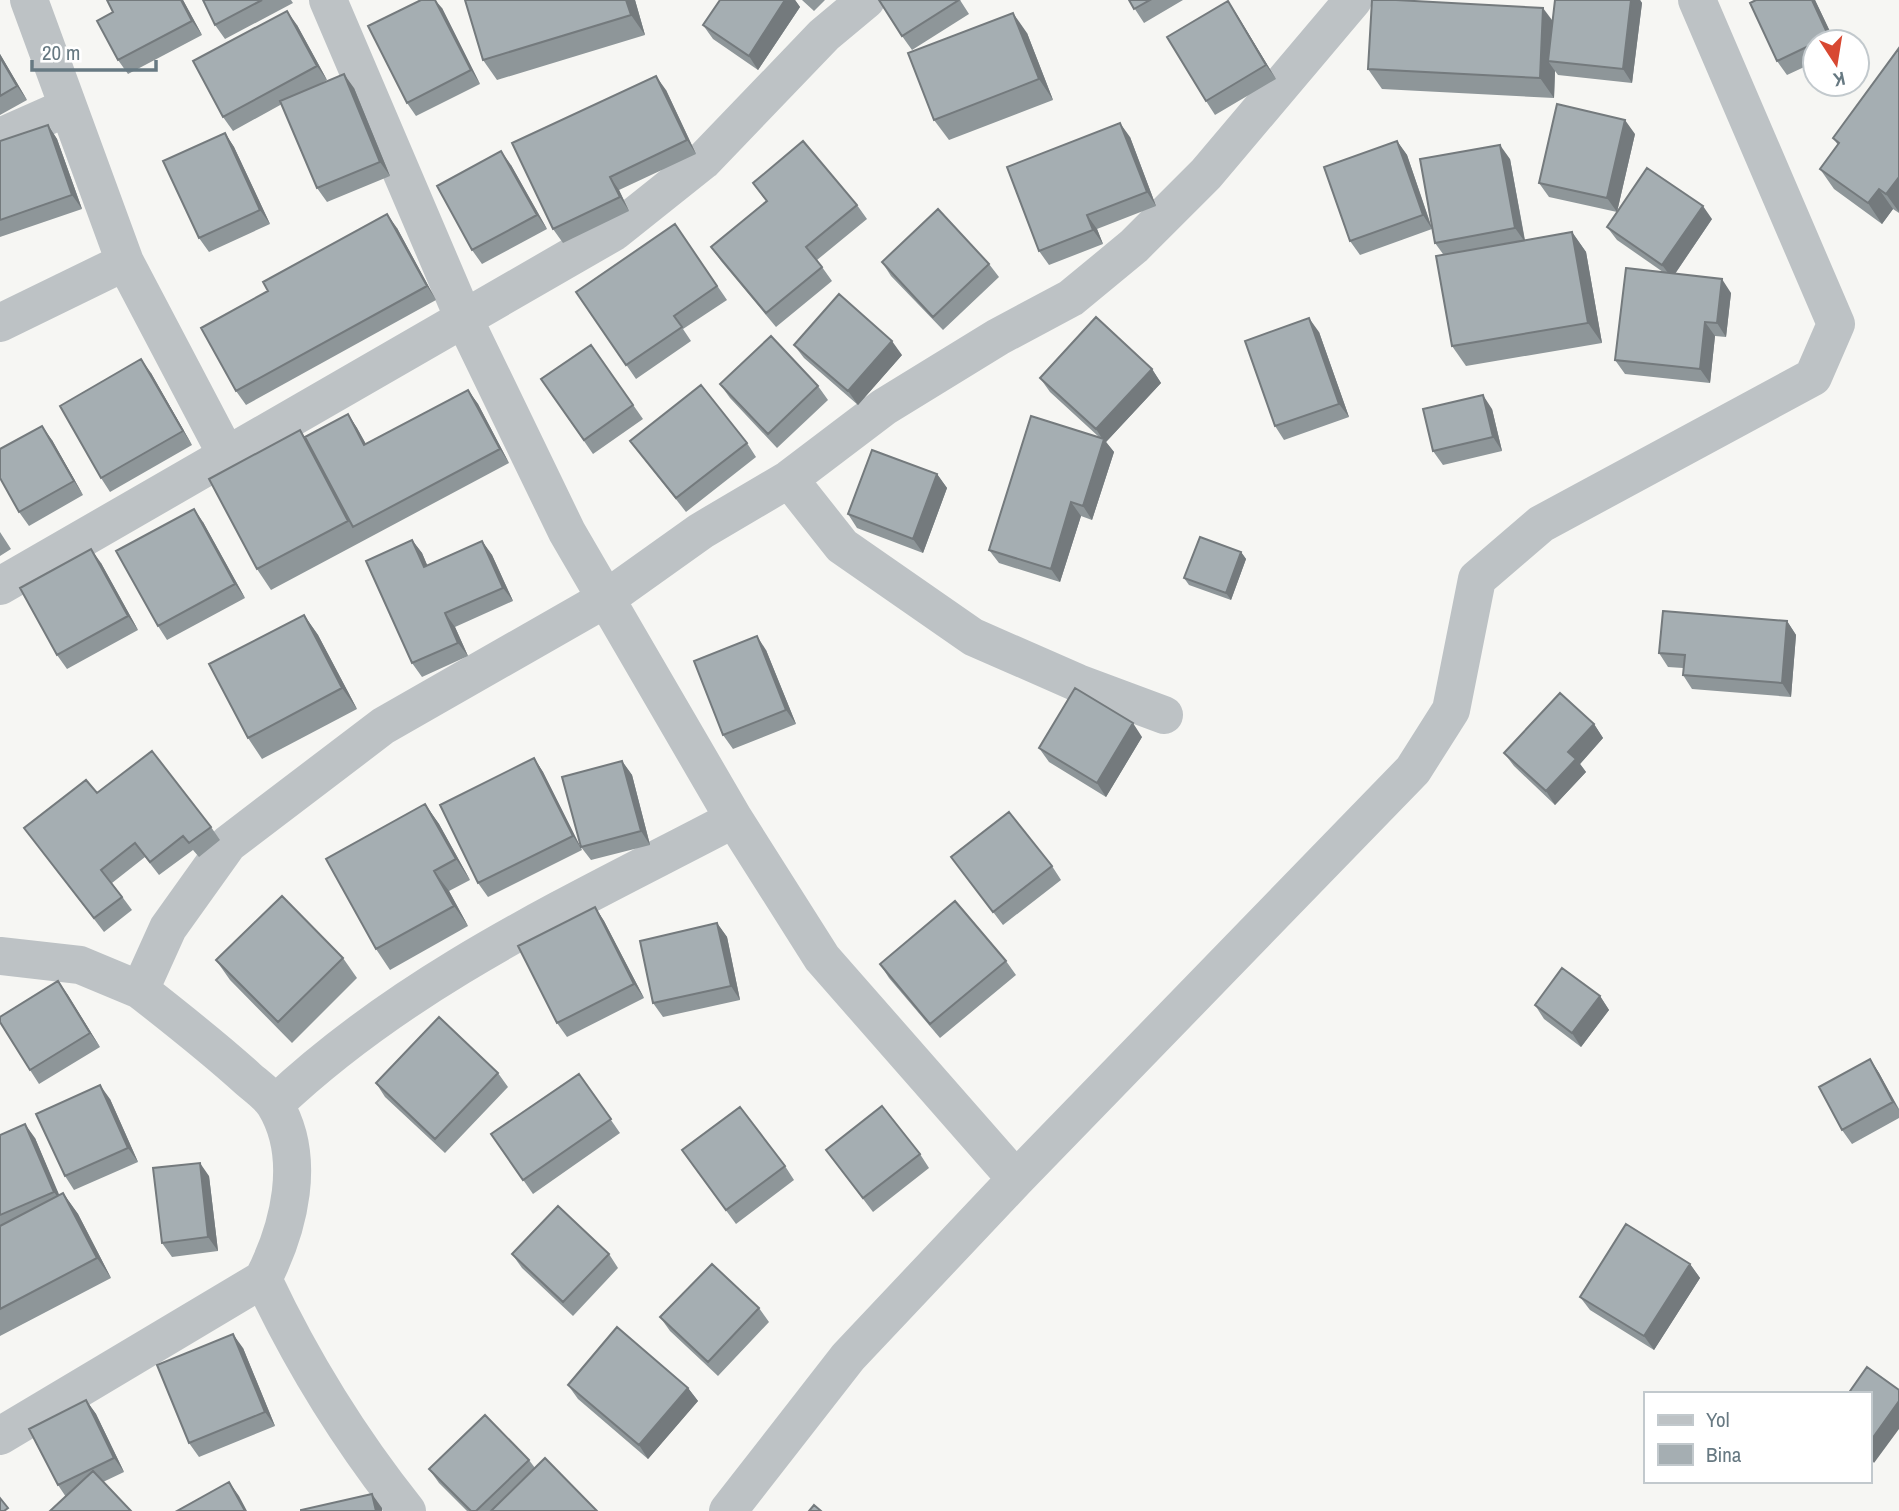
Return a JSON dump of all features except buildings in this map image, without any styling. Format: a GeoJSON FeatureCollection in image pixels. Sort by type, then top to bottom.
{"type":"FeatureCollection","features":[{"type":"Feature","properties":{"kind":"street"},"geometry":{"type":"LineString","coordinates":[[29,0],[125,262],[227,456]]}},
{"type":"Feature","properties":{"kind":"street"},"geometry":{"type":"LineString","coordinates":[[328,0],[464,319],[567,533],[734,819],[822,958],[1016,1179]]}},
{"type":"Feature","properties":{"kind":"street"},"geometry":{"type":"LineString","coordinates":[[0,586],[614,232],[703,161],[824,36],[866,0]]}},
{"type":"Feature","properties":{"kind":"street"},"geometry":{"type":"LineString","coordinates":[[140,990],[168,928],[228,845],[383,726],[607,598],[701,531],[789,479],[884,407],[998,337],[1071,298],[1134,246],[1206,174],[1353,0]]}},
{"type":"Feature","properties":{"kind":"street"},"geometry":{"type":"LineString","coordinates":[[728,1511],[848,1357],[1016,1179],[1413,770],[1451,710],[1477,579],[1541,524],[1813,377],[1836,324],[1697,0]]}},
{"type":"Feature","properties":{"kind":"street"},"geometry":{"type":"LineString","coordinates":[[0,136],[68,107]]}},
{"type":"Feature","properties":{"kind":"street"},"geometry":{"type":"LineString","coordinates":[[0,323],[125,262]]}},
{"type":"Feature","properties":{"kind":"street"},"geometry":{"type":"LineString","coordinates":[[789,479],[842,546],[973,637],[1078,683],[1164,715]]}},
{"type":"Feature","properties":{"kind":"street"},"geometry":{"type":"LineString","coordinates":[[275,1104],[319,1062],[457,966],[734,819]]}},
{"type":"Feature","properties":{"kind":"street"},"geometry":{"type":"LineString","coordinates":[[0,956],[80,965],[140,990],[217,1051],[275,1104],[289,1145],[291,1200],[281,1243],[263,1279],[0,1436]]}},
{"type":"Feature","properties":{"kind":"street"},"geometry":{"type":"LineString","coordinates":[[263,1279],[322,1394],[365,1458],[407,1511]]}}]}
